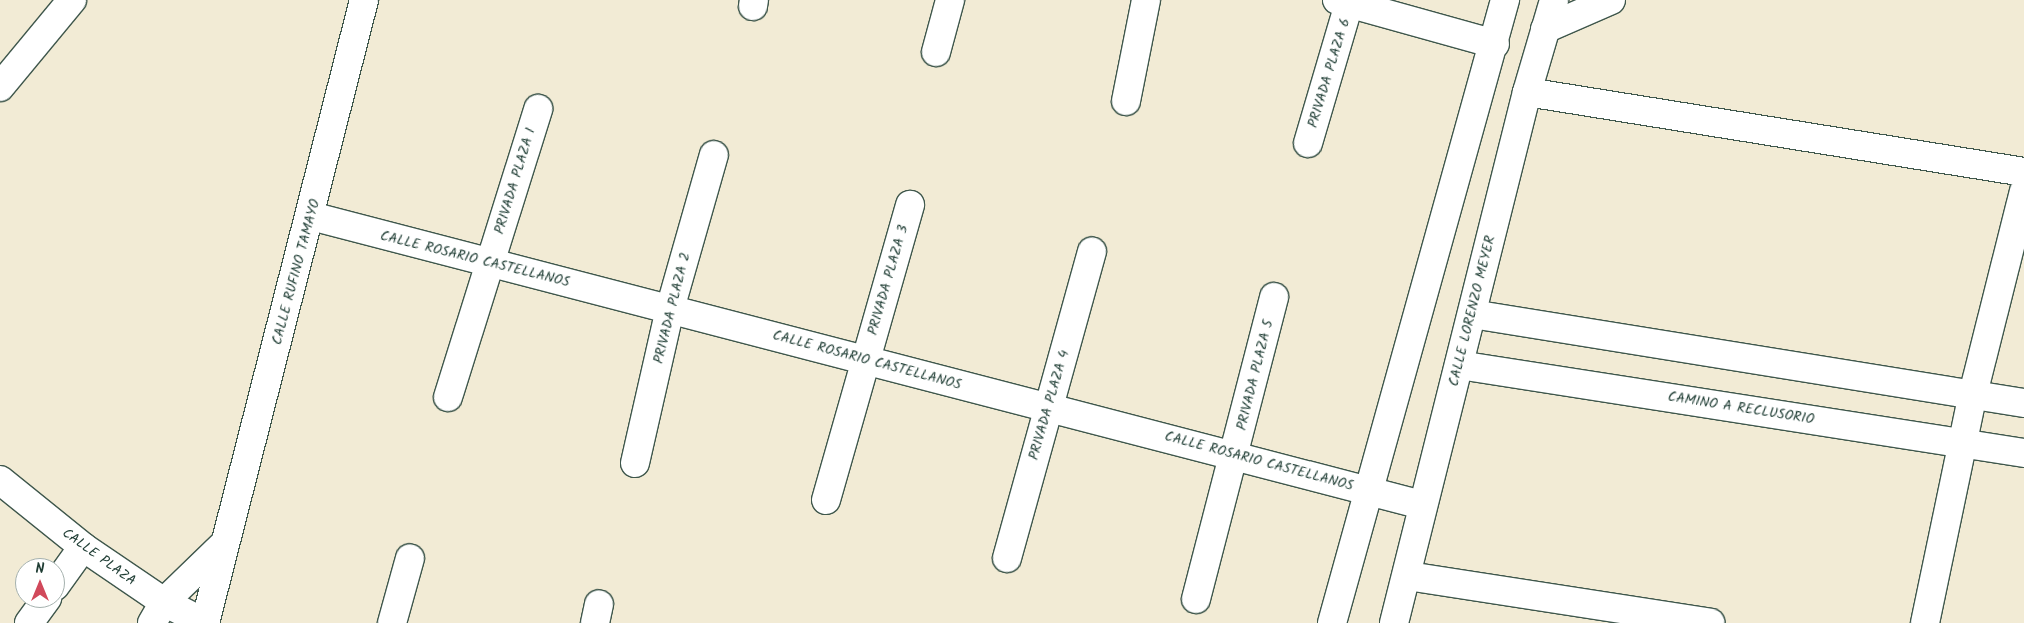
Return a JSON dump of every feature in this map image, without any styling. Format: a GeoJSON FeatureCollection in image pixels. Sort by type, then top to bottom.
{"type":"FeatureCollection","features":[{"type":"Feature","properties":{"kind":"street"},"geometry":{"type":"LineString","coordinates":[[0,87],[72,0]]}},
{"type":"Feature","properties":{"kind":"street","name":"CALLE RUFINO TAMAYO"},"geometry":{"type":"LineString","coordinates":[[205,623],[364,0]]}},
{"type":"Feature","properties":{"kind":"street"},"geometry":{"type":"LineString","coordinates":[[936,52],[950,0]]}},
{"type":"Feature","properties":{"kind":"street"},"geometry":{"type":"LineString","coordinates":[[1126,101],[1146,0]]}},
{"type":"Feature","properties":{"kind":"street"},"geometry":{"type":"LineString","coordinates":[[1332,623],[1495,44],[1505,0]]}},
{"type":"Feature","properties":{"kind":"street","name":"CALLE LORENZO MEYER"},"geometry":{"type":"LineString","coordinates":[[1394,623],[1408,576],[1422,505],[1527,92],[1554,0]]}},
{"type":"Feature","properties":{"kind":"street"},"geometry":{"type":"LineString","coordinates":[[1545,29],[1610,0]]}},
{"type":"Feature","properties":{"kind":"street"},"geometry":{"type":"LineString","coordinates":[[1346,1],[1495,44]]}},
{"type":"Feature","properties":{"kind":"street","name":"PRIVADA PLAZA 6"},"geometry":{"type":"LineString","coordinates":[[1308,143],[1346,1]]}},
{"type":"Feature","properties":{"kind":"street"},"geometry":{"type":"LineString","coordinates":[[1527,92],[2024,172]]}},
{"type":"Feature","properties":{"kind":"street","name":"PRIVADA PLAZA 1"},"geometry":{"type":"LineString","coordinates":[[448,397],[538,109]]}},
{"type":"Feature","properties":{"kind":"street","name":"PRIVADA PLAZA 2"},"geometry":{"type":"LineString","coordinates":[[635,463],[670,309],[714,155]]}},
{"type":"Feature","properties":{"kind":"street"},"geometry":{"type":"LineString","coordinates":[[1925,623],[1973,394],[2024,191]]}},
{"type":"Feature","properties":{"kind":"street","name":"PRIVADA PLAZA 3"},"geometry":{"type":"LineString","coordinates":[[826,500],[910,205]]}},
{"type":"Feature","properties":{"kind":"street","name":"CALLE ROSARIO CASTELLANOS"},"geometry":{"type":"LineString","coordinates":[[310,216],[1422,505]]}},
{"type":"Feature","properties":{"kind":"street","name":"PRIVADA PLAZA 4"},"geometry":{"type":"LineString","coordinates":[[1007,558],[1092,252]]}},
{"type":"Feature","properties":{"kind":"street","name":"PRIVADA PLAZA 5"},"geometry":{"type":"LineString","coordinates":[[1196,599],[1235,455],[1274,297]]}},
{"type":"Feature","properties":{"kind":"street"},"geometry":{"type":"LineString","coordinates":[[1472,314],[2024,403]]}},
{"type":"Feature","properties":{"kind":"street","name":"CAMINO A RECLUSORIO"},"geometry":{"type":"LineString","coordinates":[[1459,365],[2024,453]]}},
{"type":"Feature","properties":{"kind":"street","name":"CALLE PLAZA"},"geometry":{"type":"LineString","coordinates":[[0,480],[83,547],[158,613],[205,623]]}},
{"type":"Feature","properties":{"kind":"street"},"geometry":{"type":"LineString","coordinates":[[158,613],[224,544]]}},
{"type":"Feature","properties":{"kind":"street"},"geometry":{"type":"LineString","coordinates":[[65,572],[83,547]]}},
{"type":"Feature","properties":{"kind":"street"},"geometry":{"type":"LineString","coordinates":[[392,623],[410,558]]}},
{"type":"Feature","properties":{"kind":"street"},"geometry":{"type":"LineString","coordinates":[[1408,576],[1710,623]]}},
{"type":"Feature","properties":{"kind":"street"},"geometry":{"type":"LineString","coordinates":[[29,623],[39,608]]}}]}
